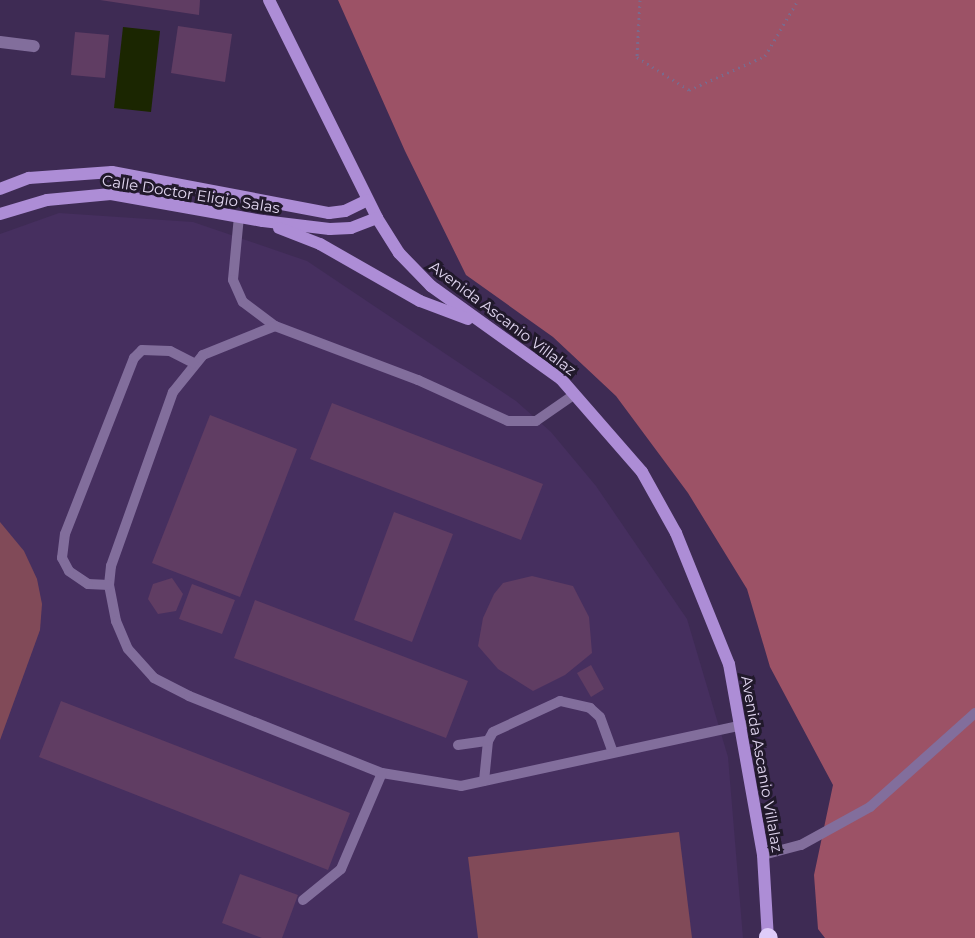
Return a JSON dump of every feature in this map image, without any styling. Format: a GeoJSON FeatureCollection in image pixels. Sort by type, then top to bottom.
{"type":"FeatureCollection","features":[{"type":"Feature","properties":{"kind":"main road","name":"Avenida Ascanio Villalaz"},"geometry":{"type":"LineString","coordinates":[[269,0],[377,218],[399,253],[431,286],[483,325],[534,357],[575,394],[642,472],[675,533],[729,664],[743,725],[763,855],[768,938]]}},
{"type":"Feature","properties":{"kind":"main road","name":"Calle Doctor Eligio Salas"},"geometry":{"type":"LineString","coordinates":[[0,189],[29,178],[112,172],[329,213],[345,211],[368,200]]}},
{"type":"Feature","properties":{"kind":"main road","name":"Calle Doctor Eligio Salas"},"geometry":{"type":"LineString","coordinates":[[0,214],[47,200],[111,194],[263,221],[351,228],[377,218]]}},
{"type":"Feature","properties":{"kind":"main road"},"geometry":{"type":"LineString","coordinates":[[263,221],[320,244],[420,301],[483,325]]}},
{"type":"Feature","properties":{"kind":"street"},"geometry":{"type":"LineString","coordinates":[[0,42],[34,46]]}},
{"type":"Feature","properties":{"kind":"lane"},"geometry":{"type":"LineString","coordinates":[[239,216],[233,280],[243,302],[275,326],[418,380],[508,421],[536,421],[575,394]]}},
{"type":"Feature","properties":{"kind":"lane"},"geometry":{"type":"LineString","coordinates":[[275,326],[223,345],[194,363],[172,392],[111,567],[109,585],[116,621],[128,650],[154,678],[189,696],[382,773],[461,786],[743,725]]}},
{"type":"Feature","properties":{"kind":"lane"},"geometry":{"type":"LineString","coordinates":[[109,585],[88,584],[69,572],[62,558],[65,534],[134,358],[142,350],[170,351],[194,363]]}},
{"type":"Feature","properties":{"kind":"lane"},"geometry":{"type":"LineString","coordinates":[[484,781],[488,741],[501,726],[561,701],[575,702],[600,717],[613,752]]}},
{"type":"Feature","properties":{"kind":"lane"},"geometry":{"type":"LineString","coordinates":[[763,855],[801,845],[870,807],[975,713]]}},
{"type":"Feature","properties":{"kind":"lane"},"geometry":{"type":"LineString","coordinates":[[458,745],[488,741]]}},
{"type":"Feature","properties":{"kind":"lane"},"geometry":{"type":"LineString","coordinates":[[303,900],[341,869],[382,773]]}},
{"type":"Feature","properties":{"kind":"path"},"geometry":{"type":"LineString","coordinates":[[640,0],[637,57],[689,90],[765,56],[798,0]]}},
{"type":"Feature","properties":{"kind":"shaded area"},"geometry":{"type":"Polygon","coordinates":[[[338,0],[975,0],[975,938],[825,938],[818,929],[814,875],[833,785],[770,667],[747,589],[688,493],[616,396],[553,337],[466,275],[405,151],[338,0]]]}},
{"type":"Feature","properties":{"kind":"shaded area"},"geometry":{"type":"Polygon","coordinates":[[[123,27],[160,31],[151,112],[114,108],[123,27]]]}},
{"type":"Feature","properties":{"kind":"shaded area"},"geometry":{"type":"Polygon","coordinates":[[[59,213],[193,222],[307,261],[516,401],[551,432],[596,486],[687,619],[728,757],[743,938],[0,938],[0,234],[59,213]]]}},
{"type":"Feature","properties":{"kind":"shaded area"},"geometry":{"type":"Polygon","coordinates":[[[0,522],[24,551],[37,579],[42,604],[40,630],[0,740],[0,522]]]}},
{"type":"Feature","properties":{"kind":"shaded area"},"geometry":{"type":"Polygon","coordinates":[[[679,832],[692,938],[478,938],[468,857],[679,832]]]}},
{"type":"Feature","properties":{"kind":"building"},"geometry":{"type":"Polygon","coordinates":[[[100,0],[200,0],[199,15],[100,0]]]}},
{"type":"Feature","properties":{"kind":"building"},"geometry":{"type":"Polygon","coordinates":[[[178,26],[232,34],[225,82],[171,73],[178,26]]]}},
{"type":"Feature","properties":{"kind":"building"},"geometry":{"type":"Polygon","coordinates":[[[75,32],[109,35],[105,78],[71,75],[75,32]]]}},
{"type":"Feature","properties":{"kind":"building"},"geometry":{"type":"Polygon","coordinates":[[[332,403],[543,484],[521,540],[310,459],[332,403]]]}},
{"type":"Feature","properties":{"kind":"building"},"geometry":{"type":"Polygon","coordinates":[[[210,415],[297,449],[240,597],[152,563],[210,415]]]}},
{"type":"Feature","properties":{"kind":"building"},"geometry":{"type":"Polygon","coordinates":[[[394,512],[453,534],[412,642],[354,620],[394,512]]]}},
{"type":"Feature","properties":{"kind":"building"},"geometry":{"type":"Polygon","coordinates":[[[532,576],[573,586],[589,617],[592,653],[565,675],[533,691],[498,669],[478,646],[483,618],[494,594],[503,583],[532,576]]]}},
{"type":"Feature","properties":{"kind":"building"},"geometry":{"type":"Polygon","coordinates":[[[172,578],[183,594],[176,611],[158,614],[148,599],[153,584],[172,578]]]}},
{"type":"Feature","properties":{"kind":"building"},"geometry":{"type":"Polygon","coordinates":[[[192,584],[235,600],[222,634],[179,619],[192,584]]]}},
{"type":"Feature","properties":{"kind":"building"},"geometry":{"type":"Polygon","coordinates":[[[255,600],[468,681],[446,738],[234,658],[255,600]]]}},
{"type":"Feature","properties":{"kind":"building"},"geometry":{"type":"Polygon","coordinates":[[[591,665],[604,689],[591,697],[577,673],[591,665]]]}},
{"type":"Feature","properties":{"kind":"building"},"geometry":{"type":"Polygon","coordinates":[[[61,701],[350,813],[328,870],[39,757],[61,701]]]}},
{"type":"Feature","properties":{"kind":"building"},"geometry":{"type":"Polygon","coordinates":[[[240,874],[298,895],[282,938],[262,938],[222,923],[240,874]]]}}]}
